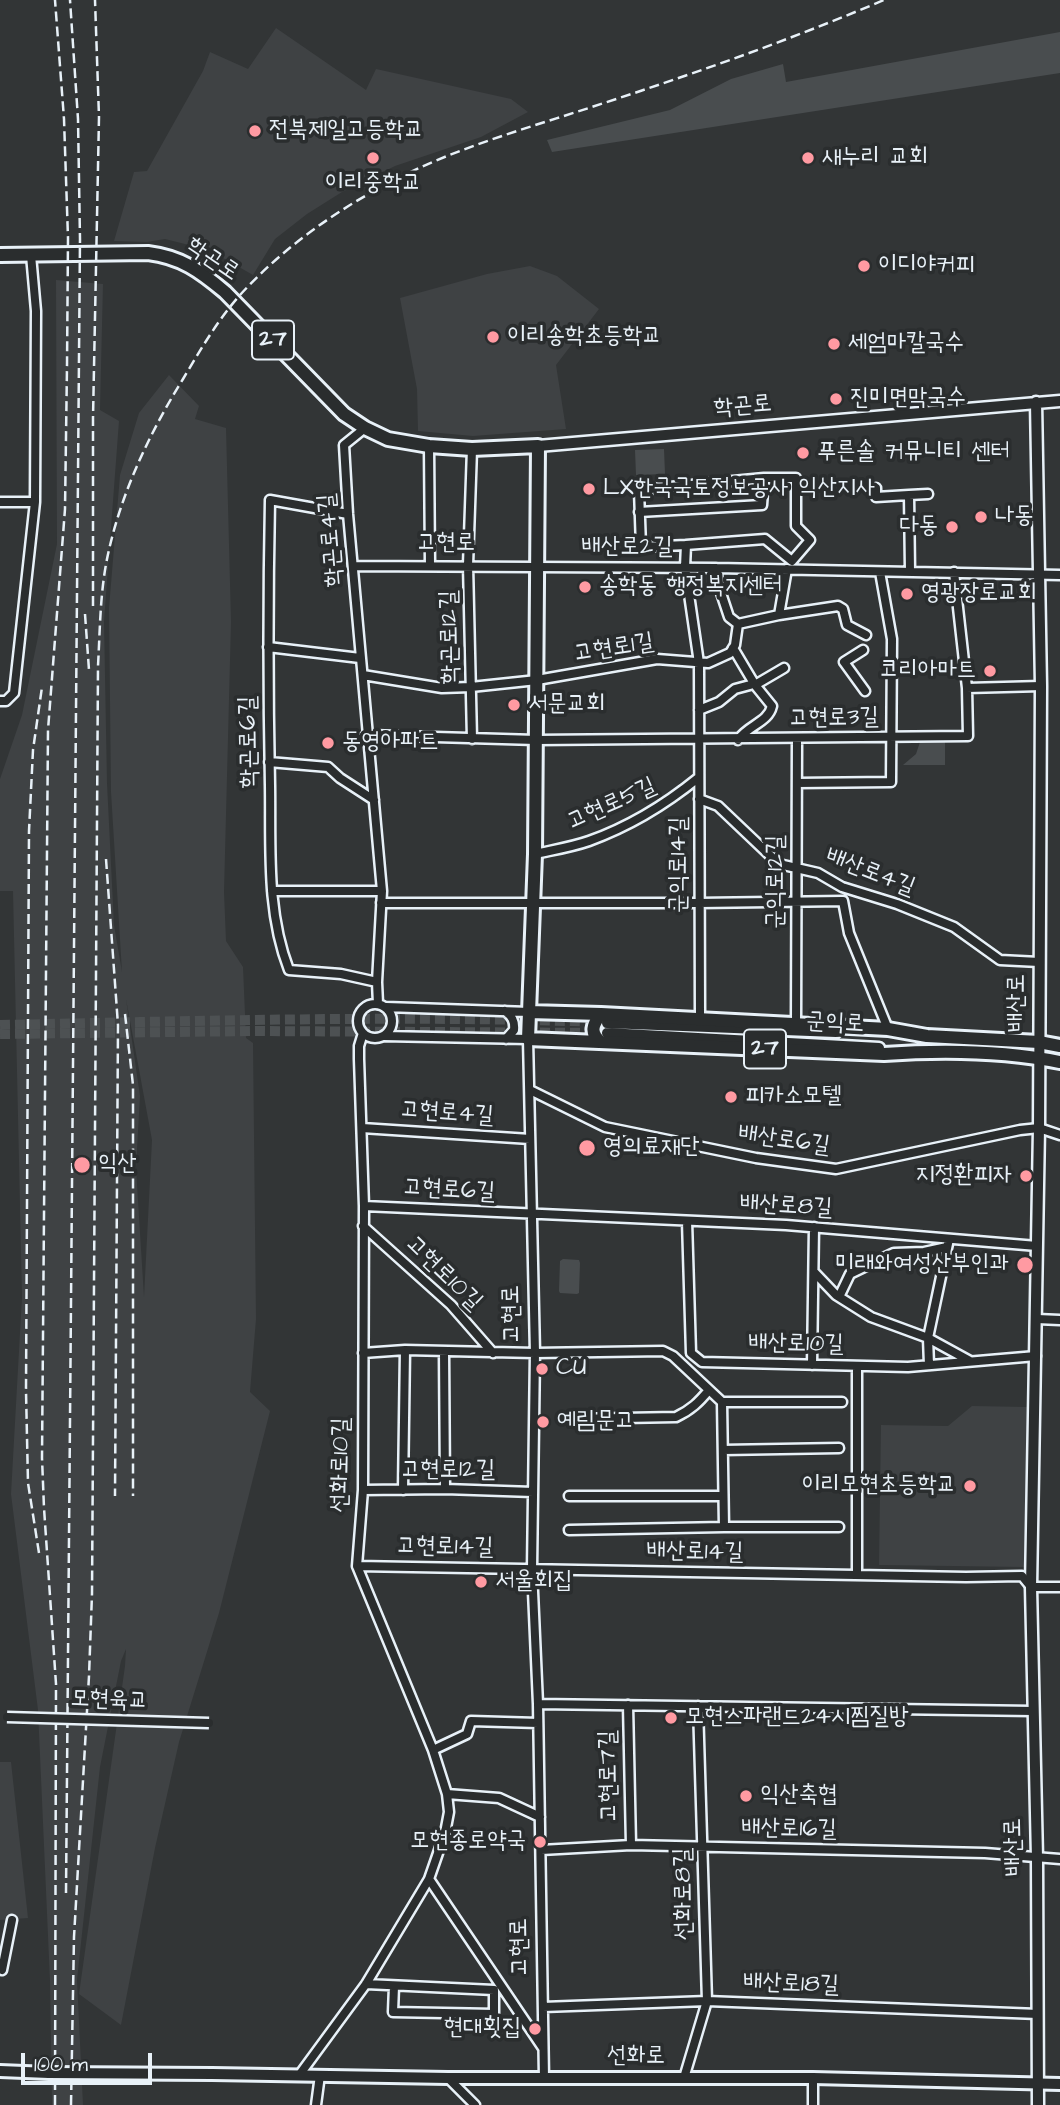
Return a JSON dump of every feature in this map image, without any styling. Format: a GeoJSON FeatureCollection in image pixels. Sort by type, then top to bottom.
{"type":"FeatureCollection","features":[{"type":"Feature","properties":{"kind":"main road","name":"학곤로"},"geometry":{"type":"LineString","coordinates":[[0,256],[148,253],[169,255],[206,275],[344,414],[365,428],[388,439],[429,446],[472,449],[538,446]]}},
{"type":"Feature","properties":{"kind":"main road","name":"고현로"},"geometry":{"type":"LineString","coordinates":[[528,1040],[535,854],[538,446]]}},
{"type":"Feature","properties":{"kind":"main road","name":"27"},"geometry":{"type":"LineString","coordinates":[[529,1012],[604,1028],[884,1054],[929,1051],[1039,1058],[1060,1062]]}},
{"type":"Feature","properties":{"kind":"main road","name":"27"},"geometry":{"type":"LineString","coordinates":[[528,1040],[604,1028],[700,1019],[888,1029],[927,1036]]}},
{"type":"Feature","properties":{"kind":"main road","name":"군익로"},"geometry":{"type":"LineString","coordinates":[[927,1036],[1039,1042],[1060,1046]]}},
{"type":"Feature","properties":{"kind":"main road","name":"선화로"},"geometry":{"type":"LineString","coordinates":[[0,2071],[448,2078],[813,2078],[1060,2084]]}},
{"type":"Feature","properties":{"kind":"street"},"geometry":{"type":"LineString","coordinates":[[0,701],[6,701],[14,693],[36,502],[36,311],[31,255]]}},
{"type":"Feature","properties":{"kind":"street","name":"학곤로"},"geometry":{"type":"LineString","coordinates":[[538,446],[1060,401]]}},
{"type":"Feature","properties":{"kind":"street","name":"배산로"},"geometry":{"type":"LineString","coordinates":[[1036,402],[1041,686],[1037,1319],[1031,1587],[1037,1858],[1038,2105]]}},
{"type":"Feature","properties":{"kind":"street","name":"학곤로4길"},"geometry":{"type":"LineString","coordinates":[[365,428],[344,445],[360,658],[382,891],[377,982],[382,1006]]}},
{"type":"Feature","properties":{"kind":"street"},"geometry":{"type":"LineString","coordinates":[[429,446],[430,565]]}},
{"type":"Feature","properties":{"kind":"street","name":"학곤로12길"},"geometry":{"type":"LineString","coordinates":[[472,449],[468,565],[472,739]]}},
{"type":"Feature","properties":{"kind":"street"},"geometry":{"type":"LineString","coordinates":[[639,512],[762,505],[764,478]]}},
{"type":"Feature","properties":{"kind":"street"},"geometry":{"type":"LineString","coordinates":[[764,478],[796,478],[796,526],[810,540],[792,561],[765,539],[641,547],[639,490],[764,478]]}},
{"type":"Feature","properties":{"kind":"street"},"geometry":{"type":"LineString","coordinates":[[876,488],[876,497],[928,494]]}},
{"type":"Feature","properties":{"kind":"street"},"geometry":{"type":"LineString","coordinates":[[909,495],[910,571]]}},
{"type":"Feature","properties":{"kind":"street","name":"학곤로6길"},"geometry":{"type":"LineString","coordinates":[[348,514],[270,500],[268,647],[272,891],[277,932],[289,970],[341,974],[377,982]]}},
{"type":"Feature","properties":{"kind":"street"},"geometry":{"type":"LineString","coordinates":[[0,502],[36,502]]}},
{"type":"Feature","properties":{"kind":"street","name":"군익로14길"},"geometry":{"type":"LineString","coordinates":[[685,545],[685,567],[699,663],[700,1019]]}},
{"type":"Feature","properties":{"kind":"street","name":"고현로"},"geometry":{"type":"LineString","coordinates":[[353,566],[538,567]]}},
{"type":"Feature","properties":{"kind":"street","name":"배산로2길"},"geometry":{"type":"LineString","coordinates":[[538,567],[685,567],[1060,575]]}},
{"type":"Feature","properties":{"kind":"street"},"geometry":{"type":"LineString","coordinates":[[716,568],[729,617],[738,624]]}},
{"type":"Feature","properties":{"kind":"street"},"geometry":{"type":"LineString","coordinates":[[779,615],[787,569]]}},
{"type":"Feature","properties":{"kind":"street"},"geometry":{"type":"LineString","coordinates":[[797,782],[891,782],[892,639],[880,572]]}},
{"type":"Feature","properties":{"kind":"street","name":"고현로3길"},"geometry":{"type":"LineString","coordinates":[[536,740],[968,736],[967,688],[954,572]]}},
{"type":"Feature","properties":{"kind":"street"},"geometry":{"type":"LineString","coordinates":[[738,624],[838,606],[843,609],[847,625],[866,635]]}},
{"type":"Feature","properties":{"kind":"street"},"geometry":{"type":"LineString","coordinates":[[738,624],[733,648],[754,684],[772,706],[772,711],[765,719],[744,731],[738,740]]}},
{"type":"Feature","properties":{"kind":"street"},"geometry":{"type":"LineString","coordinates":[[268,647],[360,658]]}},
{"type":"Feature","properties":{"kind":"street","name":"고현로1길"},"geometry":{"type":"LineString","coordinates":[[537,680],[657,659],[708,663],[730,653],[733,648]]}},
{"type":"Feature","properties":{"kind":"street"},"geometry":{"type":"LineString","coordinates":[[863,650],[844,662],[865,691]]}},
{"type":"Feature","properties":{"kind":"street"},"geometry":{"type":"LineString","coordinates":[[699,710],[719,702],[735,689],[754,684],[784,667]]}},
{"type":"Feature","properties":{"kind":"street"},"geometry":{"type":"LineString","coordinates":[[363,675],[442,688],[537,680]]}},
{"type":"Feature","properties":{"kind":"street"},"geometry":{"type":"LineString","coordinates":[[967,688],[1041,686]]}},
{"type":"Feature","properties":{"kind":"street"},"geometry":{"type":"LineString","coordinates":[[356,741],[368,734],[536,740]]}},
{"type":"Feature","properties":{"kind":"street","name":"군익로12길"},"geometry":{"type":"LineString","coordinates":[[796,1025],[797,739]]}},
{"type":"Feature","properties":{"kind":"street"},"geometry":{"type":"LineString","coordinates":[[269,762],[328,767],[374,800]]}},
{"type":"Feature","properties":{"kind":"street","name":"고현로5길"},"geometry":{"type":"LineString","coordinates":[[535,854],[589,841],[673,799],[698,778]]}},
{"type":"Feature","properties":{"kind":"street","name":"배산로4길"},"geometry":{"type":"LineString","coordinates":[[699,799],[718,806],[779,864],[818,873],[842,887],[897,904],[954,927],[1000,960],[1039,962]]}},
{"type":"Feature","properties":{"kind":"street"},"geometry":{"type":"LineString","coordinates":[[272,891],[382,891]]}},
{"type":"Feature","properties":{"kind":"street","name":"군익로"},"geometry":{"type":"LineString","coordinates":[[797,902],[843,901],[849,933],[888,1029]]}},
{"type":"Feature","properties":{"kind":"street"},"geometry":{"type":"LineString","coordinates":[[381,903],[797,902]]}},
{"type":"Feature","properties":{"kind":"street"},"geometry":{"type":"LineString","coordinates":[[528,1040],[384,1036],[373,1038],[363,1033],[358,1023],[361,1012],[369,1005],[529,1012]]}},
{"type":"Feature","properties":{"kind":"street"},"geometry":{"type":"LineString","coordinates":[[382,1006],[392,1016],[392,1022],[384,1036]]}},
{"type":"Feature","properties":{"kind":"street"},"geometry":{"type":"LineString","coordinates":[[505,1011],[515,1022],[514,1030],[506,1039]]}},
{"type":"Feature","properties":{"kind":"street","name":"군익로"},"geometry":{"type":"LineString","coordinates":[[604,1028],[927,1036]]}},
{"type":"Feature","properties":{"kind":"street","name":"선화로10길"},"geometry":{"type":"LineString","coordinates":[[300,2074],[366,1984],[429,1880],[449,1812],[447,1794],[433,1751],[357,1566],[363,1490],[364,1206],[359,1046],[363,1033]]}},
{"type":"Feature","properties":{"kind":"street","name":"고현로"},"geometry":{"type":"LineString","coordinates":[[528,1040],[535,1353],[532,1569],[538,1704],[544,2078]]}},
{"type":"Feature","properties":{"kind":"street","name":"배산로6길"},"geometry":{"type":"LineString","coordinates":[[530,1090],[605,1127],[756,1158],[836,1169],[1020,1129],[1039,1128]]}},
{"type":"Feature","properties":{"kind":"street","name":"고현로4길"},"geometry":{"type":"LineString","coordinates":[[362,1128],[530,1139]]}},
{"type":"Feature","properties":{"kind":"street"},"geometry":{"type":"LineString","coordinates":[[1039,1128],[1060,1135]]}},
{"type":"Feature","properties":{"kind":"street","name":"고현로6길"},"geometry":{"type":"LineString","coordinates":[[364,1206],[532,1214]]}},
{"type":"Feature","properties":{"kind":"street","name":"배산로8길"},"geometry":{"type":"LineString","coordinates":[[532,1214],[814,1227],[948,1243],[1037,1246]]}},
{"type":"Feature","properties":{"kind":"street","name":"배산로10길"},"geometry":{"type":"LineString","coordinates":[[687,1221],[691,1353],[702,1362],[908,1367],[1035,1356]]}},
{"type":"Feature","properties":{"kind":"street","name":"고현로10길"},"geometry":{"type":"LineString","coordinates":[[363,1226],[452,1305],[493,1353]]}},
{"type":"Feature","properties":{"kind":"street"},"geometry":{"type":"LineString","coordinates":[[812,1365],[814,1227]]}},
{"type":"Feature","properties":{"kind":"street"},"geometry":{"type":"LineString","coordinates":[[839,1297],[850,1275],[881,1259],[894,1253],[924,1252],[948,1243]]}},
{"type":"Feature","properties":{"kind":"street"},"geometry":{"type":"LineString","coordinates":[[929,1365],[928,1338],[948,1243]]}},
{"type":"Feature","properties":{"kind":"street"},"geometry":{"type":"LineString","coordinates":[[814,1272],[839,1297],[871,1317],[928,1338],[970,1362]]}},
{"type":"Feature","properties":{"kind":"street"},"geometry":{"type":"LineString","coordinates":[[1037,1319],[1060,1320]]}},
{"type":"Feature","properties":{"kind":"street"},"geometry":{"type":"LineString","coordinates":[[363,1353],[405,1350],[493,1353],[663,1352],[673,1356],[722,1402],[842,1402]]}},
{"type":"Feature","properties":{"kind":"street"},"geometry":{"type":"LineString","coordinates":[[403,1490],[405,1350]]}},
{"type":"Feature","properties":{"kind":"street"},"geometry":{"type":"LineString","coordinates":[[444,1351],[445,1489]]}},
{"type":"Feature","properties":{"kind":"street"},"geometry":{"type":"LineString","coordinates":[[857,1366],[857,1575]]}},
{"type":"Feature","properties":{"kind":"street"},"geometry":{"type":"LineString","coordinates":[[570,1419],[676,1417],[698,1404],[709,1390]]}},
{"type":"Feature","properties":{"kind":"street"},"geometry":{"type":"LineString","coordinates":[[722,1402],[724,1527]]}},
{"type":"Feature","properties":{"kind":"street"},"geometry":{"type":"LineString","coordinates":[[723,1450],[839,1448]]}},
{"type":"Feature","properties":{"kind":"street","name":"고현로12길"},"geometry":{"type":"LineString","coordinates":[[363,1490],[533,1492]]}},
{"type":"Feature","properties":{"kind":"street"},"geometry":{"type":"LineString","coordinates":[[569,1496],[723,1496]]}},
{"type":"Feature","properties":{"kind":"street"},"geometry":{"type":"LineString","coordinates":[[569,1530],[839,1527]]}},
{"type":"Feature","properties":{"kind":"street","name":"고현로14길"},"geometry":{"type":"LineString","coordinates":[[357,1566],[532,1569]]}},
{"type":"Feature","properties":{"kind":"street","name":"배산로14길"},"geometry":{"type":"LineString","coordinates":[[532,1569],[1022,1576],[1031,1587]]}},
{"type":"Feature","properties":{"kind":"street"},"geometry":{"type":"LineString","coordinates":[[1031,1587],[1060,1587]]}},
{"type":"Feature","properties":{"kind":"street","name":"고현로7길"},"geometry":{"type":"LineString","coordinates":[[538,1704],[1033,1711]]}},
{"type":"Feature","properties":{"kind":"street","name":"고현로7길"},"geometry":{"type":"LineString","coordinates":[[628,1705],[631,1845]]}},
{"type":"Feature","properties":{"kind":"street","name":"선화로8길"},"geometry":{"type":"LineString","coordinates":[[684,2078],[707,2001],[698,1706]]}},
{"type":"Feature","properties":{"kind":"street","name":"모현육교"},"geometry":{"type":"LineString","coordinates":[[4,1717],[209,1723]]}},
{"type":"Feature","properties":{"kind":"street"},"geometry":{"type":"LineString","coordinates":[[433,1751],[467,1734],[471,1721],[538,1723]]}},
{"type":"Feature","properties":{"kind":"street"},"geometry":{"type":"LineString","coordinates":[[447,1794],[499,1798],[540,1817]]}},
{"type":"Feature","properties":{"kind":"street","name":"배산로16길"},"geometry":{"type":"LineString","coordinates":[[541,1850],[631,1845],[985,1853],[1060,1858]]}},
{"type":"Feature","properties":{"kind":"street"},"geometry":{"type":"LineString","coordinates":[[429,1880],[543,2048]]}},
{"type":"Feature","properties":{"kind":"street"},"geometry":{"type":"LineString","coordinates":[[0,1969],[12,1920]]}},
{"type":"Feature","properties":{"kind":"street"},"geometry":{"type":"LineString","coordinates":[[366,1984],[494,1990],[494,2014],[393,2012],[394,1986]]}},
{"type":"Feature","properties":{"kind":"street","name":"배산로18길"},"geometry":{"type":"LineString","coordinates":[[542,2007],[707,2001],[1038,2014]]}},
{"type":"Feature","properties":{"kind":"street"},"geometry":{"type":"LineString","coordinates":[[316,2105],[320,2076]]}},
{"type":"Feature","properties":{"kind":"street"},"geometry":{"type":"LineString","coordinates":[[448,2078],[475,2105]]}},
{"type":"Feature","properties":{"kind":"street"},"geometry":{"type":"LineString","coordinates":[[813,2078],[813,2105]]}},
{"type":"Feature","properties":{"kind":"shaded area","name":"전북제일고등학교"},"geometry":{"type":"Polygon","coordinates":[[[276,28],[366,90],[376,69],[511,99],[528,112],[481,137],[395,166],[342,192],[275,239],[253,275],[209,250],[165,239],[147,242],[114,241],[134,172],[147,171],[203,71],[210,52],[248,69],[276,28]]]}},
{"type":"Feature","properties":{"kind":"shaded area"},"geometry":{"type":"Polygon","coordinates":[[[1060,32],[1060,73],[552,152],[547,140],[670,110],[731,79],[783,64],[786,82],[1060,32]]]}},
{"type":"Feature","properties":{"kind":"shaded area","name":"이리송학초등학교"},"geometry":{"type":"Polygon","coordinates":[[[530,266],[557,276],[599,309],[556,365],[566,429],[473,436],[418,431],[417,389],[400,298],[487,274],[530,266]]]}},
{"type":"Feature","properties":{"kind":"shaded area"},"geometry":{"type":"Polygon","coordinates":[[[56,280],[103,284],[100,410],[119,421],[104,621],[107,783],[114,925],[122,972],[111,792],[109,608],[120,475],[139,413],[169,375],[199,406],[195,419],[226,428],[231,622],[224,892],[226,941],[243,967],[246,1038],[253,1043],[256,1319],[250,1392],[270,1411],[219,1613],[179,1742],[155,1848],[121,2025],[79,1994],[126,1649],[121,1661],[100,1767],[77,1980],[83,2105],[52,2105],[50,1981],[38,1710],[11,1494],[22,1297],[13,891],[0,891],[0,779],[22,715],[57,544],[56,280]],[[126,999],[140,1096],[136,1168],[144,1297],[152,1140],[126,999]]]}},
{"type":"Feature","properties":{"kind":"shaded area"},"geometry":{"type":"Polygon","coordinates":[[[664,449],[665,474],[636,475],[635,450],[664,449]]]}},
{"type":"Feature","properties":{"kind":"shaded area"},"geometry":{"type":"Polygon","coordinates":[[[920,742],[945,742],[945,765],[903,765],[916,754],[920,742]]]}},
{"type":"Feature","properties":{"kind":"shaded area"},"geometry":{"type":"Polygon","coordinates":[[[579,1260],[577,1294],[559,1291],[560,1261],[579,1260]]]}},
{"type":"Feature","properties":{"kind":"shaded area"},"geometry":{"type":"Polygon","coordinates":[[[972,1406],[1027,1407],[1025,1567],[879,1565],[881,1425],[948,1426],[972,1406]]]}},
{"type":"Feature","properties":{"kind":"shaded area"},"geometry":{"type":"Polygon","coordinates":[[[0,1762],[11,1762],[28,1918],[0,1920],[0,1762]]]}},
{"type":"Feature","properties":{"kind":"tunnel"},"geometry":{"type":"LineString","coordinates":[[0,1025],[375,1019],[600,1022]]}},
{"type":"Feature","properties":{"kind":"tunnel"},"geometry":{"type":"LineString","coordinates":[[0,1034],[258,1031],[607,1033]]}},
{"type":"Feature","properties":{"kind":"railway"},"geometry":{"type":"LineString","coordinates":[[55,0],[64,119],[68,238],[67,366],[65,509],[48,730],[42,1458],[56,1684],[55,2105]]}},
{"type":"Feature","properties":{"kind":"railway"},"geometry":{"type":"LineString","coordinates":[[66,1893],[80,239],[78,119],[70,0]]}},
{"type":"Feature","properties":{"kind":"railway"},"geometry":{"type":"LineString","coordinates":[[93,606],[93,418],[99,117],[95,0]]}},
{"type":"Feature","properties":{"kind":"railway"},"geometry":{"type":"LineString","coordinates":[[71,2105],[74,1937],[92,1594],[98,666],[105,572],[128,488],[159,421],[224,315],[263,272],[314,229],[342,210],[400,177],[460,151],[710,67],[884,0]]}},
{"type":"Feature","properties":{"kind":"railway"},"geometry":{"type":"LineString","coordinates":[[85,614],[89,670]]}},
{"type":"Feature","properties":{"kind":"railway"},"geometry":{"type":"LineString","coordinates":[[39,1553],[28,1483],[26,1391],[29,831],[33,750],[42,687]]}},
{"type":"Feature","properties":{"kind":"railway"},"geometry":{"type":"LineString","coordinates":[[106,859],[118,1025],[115,1496]]}},
{"type":"Feature","properties":{"kind":"railway"},"geometry":{"type":"LineString","coordinates":[[125,1014],[133,1085],[133,1496]]}},
{"type":"Feature","properties":{"kind":"place","name":"전북제일고등학교"},"geometry":{"type":"Point","coordinates":[255,131]}},
{"type":"Feature","properties":{"kind":"place","name":"이리중학교"},"geometry":{"type":"Point","coordinates":[373,158]}},
{"type":"Feature","properties":{"kind":"place","name":"새누리 교회"},"geometry":{"type":"Point","coordinates":[808,158]}},
{"type":"Feature","properties":{"kind":"place","name":"이디야커피"},"geometry":{"type":"Point","coordinates":[864,266]}},
{"type":"Feature","properties":{"kind":"place","name":"이리송학초등학교"},"geometry":{"type":"Point","coordinates":[493,337]}},
{"type":"Feature","properties":{"kind":"place","name":"세엄마칼국수"},"geometry":{"type":"Point","coordinates":[834,344]}},
{"type":"Feature","properties":{"kind":"place","name":"진미면막국수"},"geometry":{"type":"Point","coordinates":[836,399]}},
{"type":"Feature","properties":{"kind":"place","name":"푸른솔 커뮤니티 센터"},"geometry":{"type":"Point","coordinates":[803,453]}},
{"type":"Feature","properties":{"kind":"place","name":"LX한국국토정보공사 익산지사"},"geometry":{"type":"Point","coordinates":[589,489]}},
{"type":"Feature","properties":{"kind":"place","name":"나동"},"geometry":{"type":"Point","coordinates":[981,517]}},
{"type":"Feature","properties":{"kind":"place","name":"다동"},"geometry":{"type":"Point","coordinates":[952,527]}},
{"type":"Feature","properties":{"kind":"place","name":"송학동 행정복지센터"},"geometry":{"type":"Point","coordinates":[585,587]}},
{"type":"Feature","properties":{"kind":"place","name":"영광장로교회"},"geometry":{"type":"Point","coordinates":[907,594]}},
{"type":"Feature","properties":{"kind":"place","name":"코리아마트"},"geometry":{"type":"Point","coordinates":[990,671]}},
{"type":"Feature","properties":{"kind":"place","name":"서문교회"},"geometry":{"type":"Point","coordinates":[514,705]}},
{"type":"Feature","properties":{"kind":"place","name":"동영아파트"},"geometry":{"type":"Point","coordinates":[328,743]}},
{"type":"Feature","properties":{"kind":"place","name":"피카소모텔"},"geometry":{"type":"Point","coordinates":[731,1097]}},
{"type":"Feature","properties":{"kind":"place","name":"영의료재단"},"geometry":{"type":"Point","coordinates":[587,1148]}},
{"type":"Feature","properties":{"kind":"place","name":"익산"},"geometry":{"type":"Point","coordinates":[82,1165]}},
{"type":"Feature","properties":{"kind":"place","name":"지정환피자"},"geometry":{"type":"Point","coordinates":[1026,1176]}},
{"type":"Feature","properties":{"kind":"place","name":"미래와여성산부인과"},"geometry":{"type":"Point","coordinates":[1025,1265]}},
{"type":"Feature","properties":{"kind":"place","name":"CU"},"geometry":{"type":"Point","coordinates":[542,1369]}},
{"type":"Feature","properties":{"kind":"place","name":"예림문고"},"geometry":{"type":"Point","coordinates":[543,1422]}},
{"type":"Feature","properties":{"kind":"place","name":"이리모현초등학교"},"geometry":{"type":"Point","coordinates":[970,1486]}},
{"type":"Feature","properties":{"kind":"place","name":"서울회집"},"geometry":{"type":"Point","coordinates":[481,1582]}},
{"type":"Feature","properties":{"kind":"place","name":"모현스파랜드24시찜질방"},"geometry":{"type":"Point","coordinates":[671,1718]}},
{"type":"Feature","properties":{"kind":"place","name":"익산축협"},"geometry":{"type":"Point","coordinates":[746,1796]}},
{"type":"Feature","properties":{"kind":"place","name":"모현종로약국"},"geometry":{"type":"Point","coordinates":[540,1842]}},
{"type":"Feature","properties":{"kind":"place","name":"현대횟집"},"geometry":{"type":"Point","coordinates":[535,2029]}}]}
